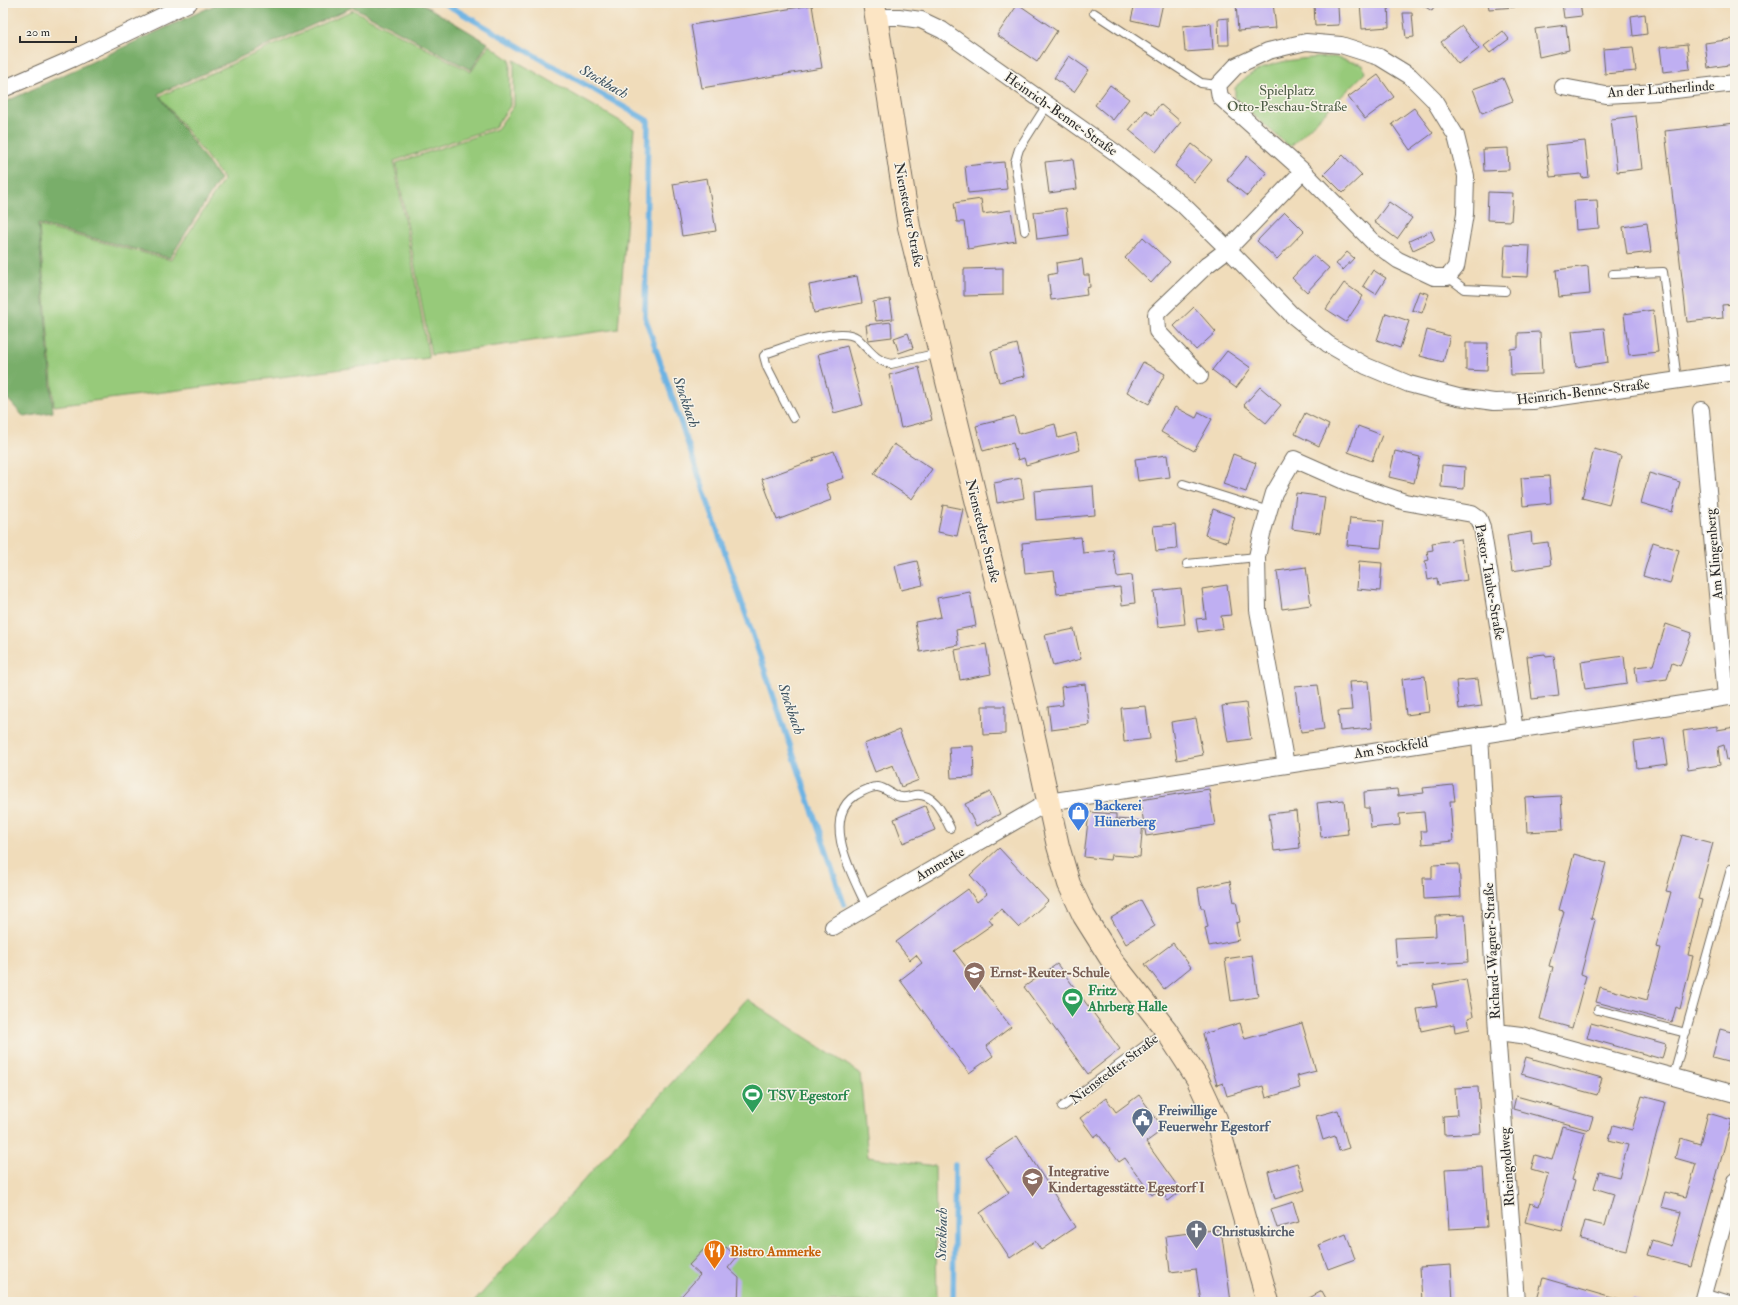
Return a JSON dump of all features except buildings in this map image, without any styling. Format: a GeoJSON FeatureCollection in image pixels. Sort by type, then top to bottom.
{"type":"FeatureCollection","features":[{"type":"Feature","properties":{"kind":"main road","name":"Nienstedter Straße"},"geometry":{"type":"LineString","coordinates":[[875,10],[909,227],[1069,884],[1084,916],[1114,962],[1166,1030],[1198,1078],[1216,1119],[1268,1302]]}},
{"type":"Feature","properties":{"kind":"street"},"geometry":{"type":"LineString","coordinates":[[3,89],[72,59],[189,3]]}},
{"type":"Feature","properties":{"kind":"street","name":"Heinrich-Benne-Straße"},"geometry":{"type":"LineString","coordinates":[[875,10],[899,17],[922,20],[942,30],[1116,153],[1183,205],[1228,248],[1291,314],[1328,344],[1366,366],[1409,384],[1458,397],[1494,402],[1533,402],[1735,372]]}},
{"type":"Feature","properties":{"kind":"street"},"geometry":{"type":"LineString","coordinates":[[1306,42],[1341,45],[1379,57],[1410,76],[1434,100],[1456,136],[1466,176],[1465,214],[1456,267],[1448,276],[1434,277],[1398,260],[1373,242],[1303,171],[1220,97],[1218,85],[1236,66],[1268,51],[1306,42]]}},
{"type":"Feature","properties":{"kind":"street","name":"An der Lutherlinde"},"geometry":{"type":"LineString","coordinates":[[1563,87],[1606,95],[1658,92],[1735,83]]}},
{"type":"Feature","properties":{"kind":"street"},"geometry":{"type":"LineString","coordinates":[[1200,376],[1157,331],[1156,314],[1207,265],[1228,248],[1303,171]]}},
{"type":"Feature","properties":{"kind":"street","name":"Am Klingenberg"},"geometry":{"type":"LineString","coordinates":[[1701,410],[1731,696]]}},
{"type":"Feature","properties":{"kind":"street","name":"Pastor-Taube-Straße"},"geometry":{"type":"LineString","coordinates":[[1286,765],[1258,610],[1256,557],[1274,494],[1294,458],[1346,482],[1405,502],[1472,514],[1479,519],[1482,527],[1515,730]]}},
{"type":"Feature","properties":{"kind":"street","name":"Am Stockfeld"},"geometry":{"type":"LineString","coordinates":[[1048,802],[1731,696]]}},
{"type":"Feature","properties":{"kind":"street","name":"Richard-Wagner-Straße"},"geometry":{"type":"LineString","coordinates":[[1480,735],[1497,1032],[1521,1035],[1735,1094]]}},
{"type":"Feature","properties":{"kind":"street","name":"Ammerke"},"geometry":{"type":"LineString","coordinates":[[834,927],[1048,802]]}},
{"type":"Feature","properties":{"kind":"street","name":"Rheingoldweg"},"geometry":{"type":"LineString","coordinates":[[1497,1032],[1516,1302]]}},
{"type":"Feature","properties":{"kind":"street"},"geometry":{"type":"LineString","coordinates":[[1703,1298],[1735,1181]]}},
{"type":"Feature","properties":{"kind":"lane"},"geometry":{"type":"LineString","coordinates":[[1094,13],[1201,84],[1218,85]]}},
{"type":"Feature","properties":{"kind":"lane"},"geometry":{"type":"LineString","coordinates":[[1025,231],[1015,162],[1019,150],[1047,105]]}},
{"type":"Feature","properties":{"kind":"lane"},"geometry":{"type":"LineString","coordinates":[[1613,274],[1663,272],[1677,380]]}},
{"type":"Feature","properties":{"kind":"lane"},"geometry":{"type":"LineString","coordinates":[[1448,276],[1464,289],[1505,291]]}},
{"type":"Feature","properties":{"kind":"lane"},"geometry":{"type":"LineString","coordinates":[[793,418],[765,361],[764,356],[767,353],[826,335],[842,333],[857,339],[883,363],[891,364],[939,353]]}},
{"type":"Feature","properties":{"kind":"lane"},"geometry":{"type":"LineString","coordinates":[[1183,484],[1269,510]]}},
{"type":"Feature","properties":{"kind":"lane"},"geometry":{"type":"LineString","coordinates":[[1187,564],[1256,557]]}},
{"type":"Feature","properties":{"kind":"lane"},"geometry":{"type":"LineString","coordinates":[[867,907],[849,868],[840,840],[840,817],[850,799],[863,791],[877,787],[904,798],[920,795],[937,804],[950,828]]}},
{"type":"Feature","properties":{"kind":"lane"},"geometry":{"type":"LineString","coordinates":[[1673,1077],[1731,870]]}},
{"type":"Feature","properties":{"kind":"lane"},"geometry":{"type":"LineString","coordinates":[[1598,1010],[1686,1033]]}},
{"type":"Feature","properties":{"kind":"lane","name":"Nienstedter Straße"},"geometry":{"type":"LineString","coordinates":[[1062,1108],[1166,1030]]}},
{"type":"Feature","properties":{"kind":"lane"},"geometry":{"type":"LineString","coordinates":[[1703,1298],[1733,1302]]}},
{"type":"Feature","properties":{"kind":"green space"},"geometry":{"type":"Polygon","coordinates":[[[219,3],[421,3],[488,43],[471,70],[353,7],[158,94],[220,179],[170,258],[38,224],[53,412],[24,417],[3,394],[3,103],[219,3]]]}},
{"type":"Feature","properties":{"kind":"green space"},"geometry":{"type":"Polygon","coordinates":[[[353,10],[471,72],[489,45],[510,60],[510,106],[495,127],[394,161],[429,358],[54,406],[39,226],[171,260],[224,179],[160,96],[353,10]]]}},
{"type":"Feature","properties":{"kind":"green space","name":"Spielplatz Otto-Peschau-Straße"},"geometry":{"type":"Polygon","coordinates":[[[1334,57],[1363,65],[1365,73],[1290,147],[1235,99],[1235,88],[1255,71],[1280,62],[1307,58],[1334,57]]]}},
{"type":"Feature","properties":{"kind":"green space"},"geometry":{"type":"Polygon","coordinates":[[[514,60],[634,129],[618,329],[431,355],[396,163],[497,129],[514,106],[514,60]]]}},
{"type":"Feature","properties":{"kind":"green space","name":"TSV Egestorf"},"geometry":{"type":"Polygon","coordinates":[[[747,999],[860,1073],[868,1157],[935,1166],[937,1302],[474,1302],[747,999]]]}},
{"type":"Feature","properties":{"kind":"waterway","name":"Stockbach"},"geometry":{"type":"LineString","coordinates":[[444,3],[648,121],[645,317],[844,904]]}},
{"type":"Feature","properties":{"kind":"waterway","name":"Stockbach"},"geometry":{"type":"LineString","coordinates":[[953,1302],[955,1165]]}},
{"type":"Feature","properties":{"kind":"place","name":"Backerei Hünerberg"},"geometry":{"type":"Point","coordinates":[1078,832]}},
{"type":"Feature","properties":{"kind":"place","name":"Ernst-Reuter-Schule"},"geometry":{"type":"Point","coordinates":[975,992]}},
{"type":"Feature","properties":{"kind":"place","name":"Fritz Ahrberg Halle"},"geometry":{"type":"Point","coordinates":[1072,1018]}},
{"type":"Feature","properties":{"kind":"place","name":"TSV Egestorf"},"geometry":{"type":"Point","coordinates":[753,1114]}},
{"type":"Feature","properties":{"kind":"place","name":"Freiwillige Feuerwehr Egestorf"},"geometry":{"type":"Point","coordinates":[1143,1138]}},
{"type":"Feature","properties":{"kind":"place","name":"Integrative Kindertagesstätte Egestorf I"},"geometry":{"type":"Point","coordinates":[1033,1198]}},
{"type":"Feature","properties":{"kind":"place","name":"Christuskirche"},"geometry":{"type":"Point","coordinates":[1196,1250]}},
{"type":"Feature","properties":{"kind":"place","name":"Bistro Ammerke"},"geometry":{"type":"Point","coordinates":[714,1270]}}]}
